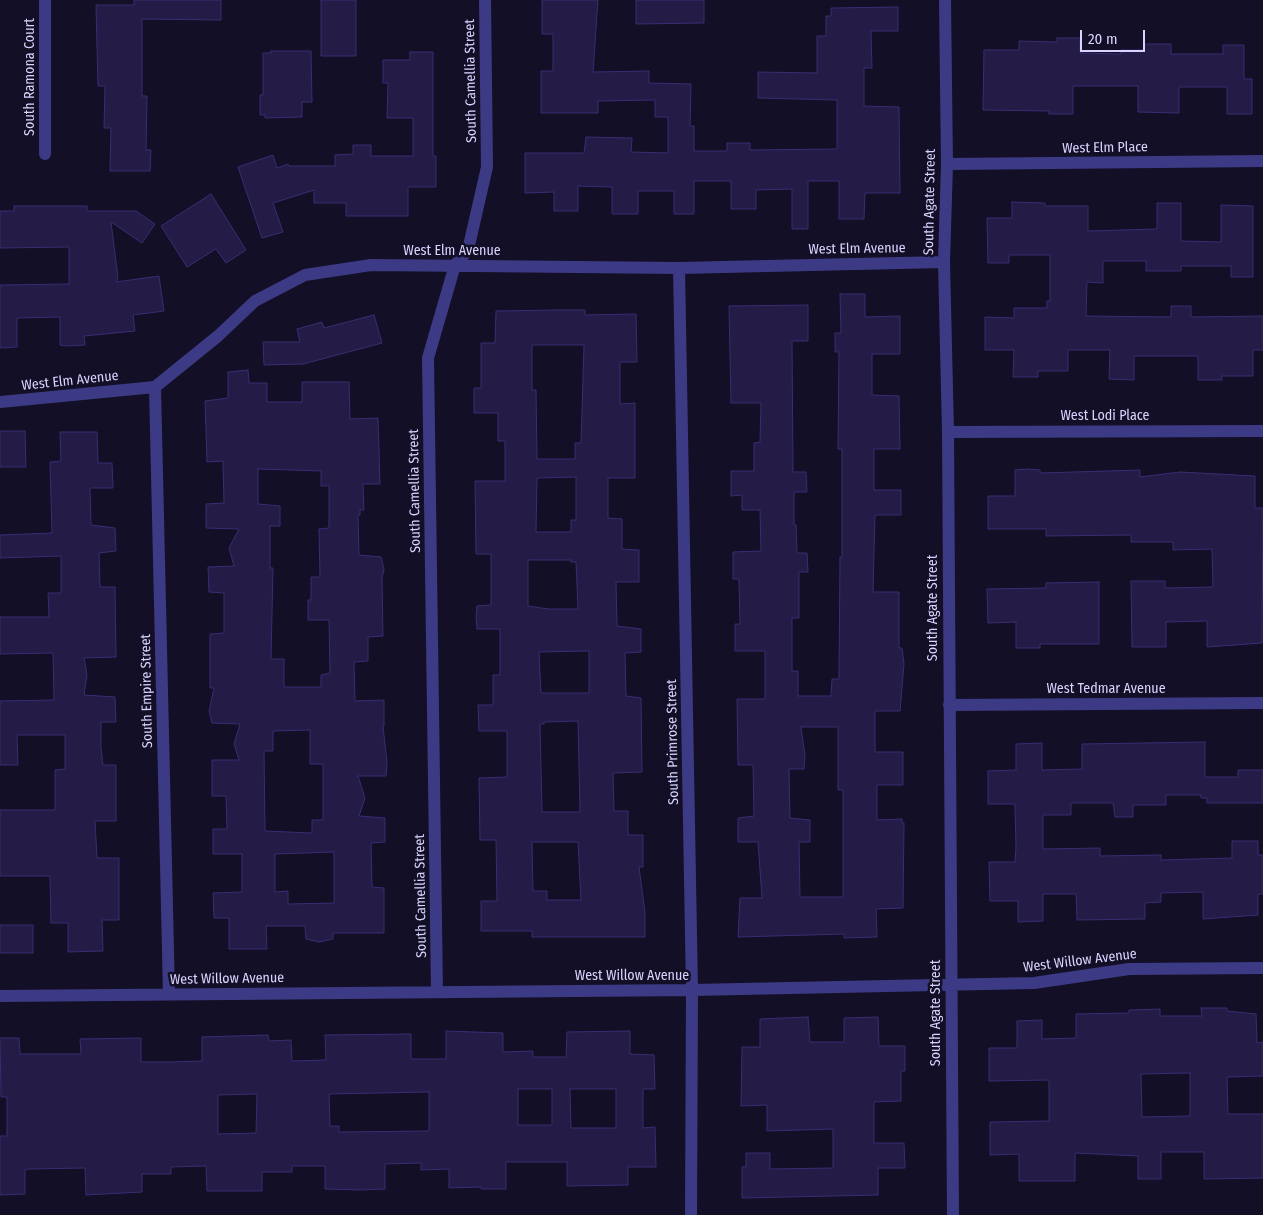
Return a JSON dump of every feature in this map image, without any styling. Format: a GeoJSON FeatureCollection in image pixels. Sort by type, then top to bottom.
{"type":"FeatureCollection","features":[{"type":"Feature","properties":{"kind":"street","name":"South Ramona Court"},"geometry":{"type":"LineString","coordinates":[[45,0],[45,154]]}},
{"type":"Feature","properties":{"kind":"street","name":"South Camellia Street"},"geometry":{"type":"LineString","coordinates":[[437,992],[428,358],[455,265],[468,250],[487,167],[485,0]]}},
{"type":"Feature","properties":{"kind":"street","name":"South Agate Street"},"geometry":{"type":"LineString","coordinates":[[945,0],[947,164],[944,262],[948,432],[953,1215]]}},
{"type":"Feature","properties":{"kind":"street","name":"West Elm Place"},"geometry":{"type":"LineString","coordinates":[[947,164],[1263,161]]}},
{"type":"Feature","properties":{"kind":"street","name":"West Elm Avenue"},"geometry":{"type":"LineString","coordinates":[[0,402],[155,387],[218,336],[255,301],[305,275],[371,265],[679,268],[944,262]]}},
{"type":"Feature","properties":{"kind":"street","name":"South Primrose Street"},"geometry":{"type":"LineString","coordinates":[[679,268],[692,990],[691,1215]]}},
{"type":"Feature","properties":{"kind":"street","name":"South Empire Street"},"geometry":{"type":"LineString","coordinates":[[155,387],[169,994]]}},
{"type":"Feature","properties":{"kind":"street","name":"West Lodi Place"},"geometry":{"type":"LineString","coordinates":[[948,432],[1263,431]]}},
{"type":"Feature","properties":{"kind":"street","name":"West Tedmar Avenue"},"geometry":{"type":"LineString","coordinates":[[949,705],[1263,703]]}},
{"type":"Feature","properties":{"kind":"street","name":"West Willow Avenue"},"geometry":{"type":"LineString","coordinates":[[0,996],[692,990],[1034,983],[1129,969],[1263,968]]}},
{"type":"Feature","properties":{"kind":"building"},"geometry":{"type":"Polygon","coordinates":[[[134,0],[221,0],[221,20],[142,19],[142,96],[147,96],[146,150],[151,150],[150,171],[110,171],[111,128],[104,128],[105,86],[98,86],[96,5],[134,5],[134,0]]]}},
{"type":"Feature","properties":{"kind":"building"},"geometry":{"type":"Polygon","coordinates":[[[321,0],[356,0],[356,56],[321,56],[321,0]]]}},
{"type":"Feature","properties":{"kind":"building"},"geometry":{"type":"Polygon","coordinates":[[[542,0],[598,0],[593,72],[649,71],[649,83],[691,84],[690,126],[694,126],[694,151],[727,151],[727,143],[750,143],[750,150],[837,149],[837,100],[758,98],[758,72],[817,73],[817,36],[826,36],[826,16],[831,16],[831,8],[898,7],[898,31],[871,31],[872,68],[864,68],[864,106],[899,107],[900,193],[865,193],[864,219],[839,219],[839,181],[808,181],[808,229],[792,229],[792,189],[756,190],[756,209],[731,209],[731,181],[694,181],[694,214],[674,214],[674,191],[638,191],[638,214],[612,214],[612,187],[578,186],[578,211],[554,211],[554,192],[525,193],[525,153],[584,153],[586,137],[632,138],[631,152],[668,153],[668,117],[655,117],[655,100],[598,101],[598,113],[541,113],[541,71],[553,71],[553,34],[542,34],[542,0]]]}},
{"type":"Feature","properties":{"kind":"building"},"geometry":{"type":"Polygon","coordinates":[[[636,0],[704,0],[704,23],[636,24],[636,0]]]}},
{"type":"Feature","properties":{"kind":"building"},"geometry":{"type":"Polygon","coordinates":[[[1057,38],[1080,38],[1080,53],[1121,54],[1121,50],[1144,50],[1144,44],[1171,44],[1171,54],[1223,54],[1223,45],[1244,45],[1244,79],[1252,79],[1252,114],[1227,114],[1227,87],[1179,87],[1179,113],[1138,112],[1138,86],[1073,86],[1073,114],[1049,114],[1049,111],[983,110],[984,50],[1019,50],[1019,41],[1057,42],[1057,38]]]}},
{"type":"Feature","properties":{"kind":"building"},"geometry":{"type":"Polygon","coordinates":[[[271,51],[311,51],[312,102],[302,102],[302,117],[265,118],[265,115],[260,115],[260,95],[263,95],[263,53],[271,53],[271,51]]]}},
{"type":"Feature","properties":{"kind":"building"},"geometry":{"type":"Polygon","coordinates":[[[410,52],[433,52],[433,156],[436,156],[436,187],[408,187],[408,216],[346,216],[346,203],[314,203],[314,190],[273,203],[283,232],[262,238],[238,167],[273,155],[277,168],[288,164],[289,166],[335,166],[335,155],[353,154],[353,145],[371,145],[371,156],[413,156],[413,118],[387,118],[388,83],[383,83],[383,60],[410,60],[410,52]]]}},
{"type":"Feature","properties":{"kind":"building"},"geometry":{"type":"Polygon","coordinates":[[[211,194],[246,250],[226,263],[216,249],[187,267],[161,226],[211,194]]]}},
{"type":"Feature","properties":{"kind":"building"},"geometry":{"type":"Polygon","coordinates":[[[1012,202],[1045,203],[1045,206],[1088,206],[1088,231],[1157,229],[1157,203],[1181,203],[1181,241],[1221,242],[1221,205],[1253,206],[1253,277],[1231,277],[1231,266],[1181,266],[1181,271],[1146,271],[1146,261],[1103,261],[1103,283],[1087,282],[1086,316],[1171,317],[1171,306],[1191,306],[1191,317],[1263,316],[1263,350],[1253,350],[1253,376],[1222,376],[1222,380],[1198,380],[1198,356],[1134,356],[1134,380],[1109,379],[1110,350],[1068,350],[1068,371],[1038,371],[1038,377],[1013,377],[1014,350],[985,350],[985,317],[1014,318],[1014,308],[1047,308],[1047,301],[1050,301],[1050,255],[1009,255],[1009,263],[988,263],[987,218],[1012,218],[1012,202]]]}},
{"type":"Feature","properties":{"kind":"building"},"geometry":{"type":"Polygon","coordinates":[[[14,206],[87,206],[87,211],[136,211],[155,224],[142,243],[111,222],[118,278],[116,282],[159,276],[164,311],[133,315],[135,331],[84,336],[85,345],[67,346],[60,345],[60,317],[17,318],[17,347],[0,348],[0,285],[69,284],[69,247],[0,248],[0,211],[14,211],[14,206]]]}},
{"type":"Feature","properties":{"kind":"building"},"geometry":{"type":"Polygon","coordinates":[[[840,294],[865,294],[865,317],[900,316],[900,354],[872,354],[872,395],[899,396],[900,449],[874,449],[874,490],[901,490],[901,515],[875,515],[873,592],[899,592],[899,648],[902,648],[904,664],[900,711],[875,711],[875,752],[903,752],[903,785],[877,785],[877,820],[902,819],[902,823],[904,823],[903,908],[876,909],[877,937],[844,938],[844,934],[738,937],[740,898],[762,898],[758,842],[738,842],[738,818],[754,816],[753,765],[738,765],[737,699],[765,699],[765,651],[735,651],[735,624],[740,624],[739,579],[733,579],[733,552],[761,551],[760,510],[742,510],[742,495],[731,496],[731,471],[754,471],[754,443],[760,442],[761,403],[731,403],[729,306],[808,305],[808,341],[792,341],[793,472],[806,472],[807,492],[794,492],[794,525],[796,525],[797,553],[807,553],[808,572],[799,572],[799,618],[792,618],[792,671],[798,671],[798,696],[831,696],[832,679],[839,679],[842,449],[838,449],[839,352],[835,352],[835,333],[841,333],[840,294]],[[801,727],[805,756],[804,769],[789,769],[790,818],[810,820],[810,842],[799,842],[800,897],[843,897],[843,790],[838,790],[838,727],[801,727]]]}},
{"type":"Feature","properties":{"kind":"building"},"geometry":{"type":"Polygon","coordinates":[[[585,310],[585,315],[636,314],[637,362],[620,362],[620,404],[635,403],[635,478],[608,478],[608,518],[622,519],[622,549],[639,550],[639,582],[616,582],[617,626],[641,629],[641,652],[625,653],[626,696],[641,698],[642,772],[613,773],[614,811],[628,811],[628,835],[643,835],[643,867],[639,867],[645,913],[645,937],[532,937],[532,931],[481,931],[481,901],[497,901],[496,840],[480,840],[479,778],[507,777],[507,731],[479,731],[478,705],[493,705],[493,675],[500,675],[500,629],[477,629],[476,617],[477,606],[491,605],[491,554],[476,554],[475,481],[505,481],[505,441],[498,441],[498,413],[474,413],[474,388],[481,388],[481,343],[495,343],[496,311],[585,310]],[[532,345],[532,390],[536,390],[537,459],[575,459],[575,443],[581,443],[584,345],[532,345]],[[576,477],[537,478],[536,532],[571,532],[571,520],[576,520],[576,477]],[[528,560],[528,606],[548,609],[578,609],[576,562],[571,562],[571,560],[528,560]],[[589,651],[539,652],[541,693],[589,693],[589,651]],[[578,721],[544,722],[544,724],[540,724],[542,812],[580,812],[578,721]],[[532,842],[533,891],[547,891],[547,900],[581,900],[578,842],[532,842]]]}},
{"type":"Feature","properties":{"kind":"building"},"geometry":{"type":"Polygon","coordinates":[[[374,315],[382,343],[303,364],[264,365],[263,342],[300,342],[297,329],[322,322],[324,328],[374,315]]]}},
{"type":"Feature","properties":{"kind":"building"},"geometry":{"type":"Polygon","coordinates":[[[248,370],[249,383],[267,383],[267,402],[302,402],[302,382],[349,382],[350,419],[378,418],[380,484],[363,484],[364,510],[360,510],[360,515],[358,515],[359,555],[381,557],[384,569],[382,578],[383,636],[368,637],[368,661],[354,662],[355,701],[384,700],[383,726],[387,763],[386,776],[358,776],[365,798],[359,816],[385,818],[385,842],[371,843],[372,887],[384,888],[384,933],[333,933],[333,939],[319,942],[306,939],[305,926],[266,926],[267,949],[229,949],[229,918],[214,918],[213,893],[242,892],[242,854],[213,854],[213,829],[227,829],[226,796],[212,796],[212,760],[239,760],[234,744],[240,724],[212,723],[209,711],[214,688],[210,688],[210,634],[224,633],[224,593],[209,592],[208,567],[234,566],[229,548],[239,529],[206,528],[206,504],[224,503],[223,461],[207,462],[205,401],[228,398],[228,372],[248,370]],[[258,469],[258,504],[280,506],[280,526],[270,526],[270,568],[273,568],[271,659],[284,659],[284,687],[321,687],[321,675],[330,673],[329,620],[308,620],[308,600],[311,600],[311,577],[320,577],[319,529],[329,528],[329,486],[321,486],[321,471],[258,469]],[[310,730],[273,731],[273,751],[264,751],[265,831],[312,833],[312,820],[323,820],[323,764],[310,764],[310,730]],[[334,852],[275,854],[275,892],[288,891],[288,904],[334,903],[334,852]]]}},
{"type":"Feature","properties":{"kind":"building"},"geometry":{"type":"Polygon","coordinates":[[[0,431],[25,431],[26,467],[0,467],[0,431]]]}},
{"type":"Feature","properties":{"kind":"building"},"geometry":{"type":"Polygon","coordinates":[[[60,432],[97,432],[98,463],[112,463],[113,488],[90,488],[91,525],[115,528],[116,551],[99,553],[100,587],[115,587],[116,657],[84,658],[87,675],[84,695],[115,697],[116,722],[101,722],[101,748],[103,765],[116,765],[116,821],[95,821],[97,858],[119,858],[119,920],[102,920],[103,951],[68,952],[68,923],[51,923],[50,876],[0,876],[0,810],[55,810],[55,770],[65,769],[65,735],[17,735],[18,765],[0,765],[0,701],[54,700],[53,653],[0,654],[0,617],[49,617],[48,593],[61,593],[61,556],[0,558],[0,535],[52,533],[50,462],[61,461],[60,432]]]}},
{"type":"Feature","properties":{"kind":"building"},"geometry":{"type":"Polygon","coordinates":[[[1015,470],[1040,470],[1040,473],[1140,470],[1140,477],[1180,472],[1255,476],[1255,508],[1263,508],[1262,643],[1207,647],[1207,621],[1166,622],[1166,647],[1132,647],[1131,581],[1165,581],[1165,588],[1213,587],[1212,549],[1173,550],[1173,542],[1131,542],[1131,535],[1046,536],[1046,529],[988,529],[988,496],[1015,496],[1015,470]]]}},
{"type":"Feature","properties":{"kind":"building"},"geometry":{"type":"Polygon","coordinates":[[[1099,582],[1099,644],[1040,644],[1040,648],[1016,648],[1016,622],[988,623],[987,589],[1046,588],[1046,583],[1099,582]]]}},
{"type":"Feature","properties":{"kind":"building"},"geometry":{"type":"Polygon","coordinates":[[[1205,742],[1205,777],[1238,777],[1238,770],[1263,770],[1263,803],[1207,803],[1207,798],[1201,798],[1201,795],[1166,795],[1166,805],[1133,805],[1133,817],[1115,817],[1113,803],[1071,803],[1071,815],[1043,815],[1043,849],[1100,848],[1100,856],[1161,855],[1161,860],[1232,858],[1232,841],[1258,841],[1258,855],[1263,855],[1263,894],[1258,894],[1258,915],[1203,919],[1203,892],[1161,893],[1161,902],[1145,903],[1145,919],[1077,920],[1076,894],[1043,894],[1043,921],[1018,922],[1018,901],[990,901],[989,862],[1015,862],[1016,847],[1015,804],[988,804],[988,771],[1016,770],[1016,744],[1042,743],[1042,770],[1082,769],[1082,744],[1205,742]]]}},
{"type":"Feature","properties":{"kind":"building"},"geometry":{"type":"Polygon","coordinates":[[[0,925],[33,925],[33,953],[0,953],[0,925]]]}},
{"type":"Feature","properties":{"kind":"building"},"geometry":{"type":"Polygon","coordinates":[[[1201,1008],[1227,1008],[1227,1011],[1256,1014],[1257,1043],[1263,1042],[1263,1076],[1227,1077],[1228,1114],[1263,1114],[1263,1178],[1204,1179],[1204,1152],[1161,1152],[1161,1179],[1138,1179],[1138,1156],[1075,1153],[1075,1181],[1019,1181],[1019,1154],[990,1155],[990,1122],[1049,1121],[1049,1080],[989,1081],[989,1048],[1017,1048],[1017,1021],[1042,1020],[1042,1039],[1076,1038],[1076,1014],[1129,1013],[1129,1010],[1160,1009],[1160,1016],[1202,1016],[1201,1008]],[[1190,1073],[1141,1074],[1142,1117],[1190,1116],[1190,1073]]]}},
{"type":"Feature","properties":{"kind":"building"},"geometry":{"type":"Polygon","coordinates":[[[808,1017],[810,1042],[844,1042],[844,1018],[878,1017],[879,1046],[905,1046],[905,1071],[901,1071],[901,1101],[874,1102],[874,1143],[904,1143],[905,1168],[878,1168],[878,1195],[742,1198],[742,1167],[746,1167],[746,1153],[770,1153],[770,1169],[833,1168],[833,1129],[767,1131],[767,1105],[741,1106],[742,1047],[760,1047],[760,1019],[808,1017]]]}},
{"type":"Feature","properties":{"kind":"building"},"geometry":{"type":"Polygon","coordinates":[[[446,1031],[503,1033],[503,1052],[533,1051],[533,1057],[566,1057],[567,1032],[630,1031],[630,1054],[654,1055],[655,1089],[643,1089],[643,1128],[655,1127],[656,1167],[628,1167],[628,1185],[567,1186],[567,1162],[506,1162],[506,1189],[481,1189],[481,1187],[449,1188],[449,1169],[421,1170],[421,1163],[385,1164],[385,1189],[360,1190],[325,1189],[325,1166],[292,1166],[292,1172],[262,1172],[262,1191],[207,1191],[206,1166],[171,1167],[171,1174],[142,1174],[142,1192],[86,1195],[85,1168],[29,1169],[25,1170],[25,1194],[0,1195],[0,1136],[7,1136],[7,1097],[1,1097],[0,1038],[19,1038],[20,1054],[81,1054],[80,1039],[141,1038],[141,1062],[171,1062],[202,1061],[202,1037],[268,1035],[269,1041],[291,1040],[292,1061],[326,1060],[325,1035],[411,1034],[411,1059],[446,1059],[446,1031]],[[518,1089],[518,1125],[552,1125],[552,1089],[518,1089]],[[570,1089],[571,1128],[616,1128],[616,1089],[570,1089]],[[429,1092],[329,1094],[330,1126],[339,1126],[339,1132],[429,1131],[429,1092]],[[257,1094],[218,1095],[218,1134],[256,1133],[257,1094]]]}}]}
